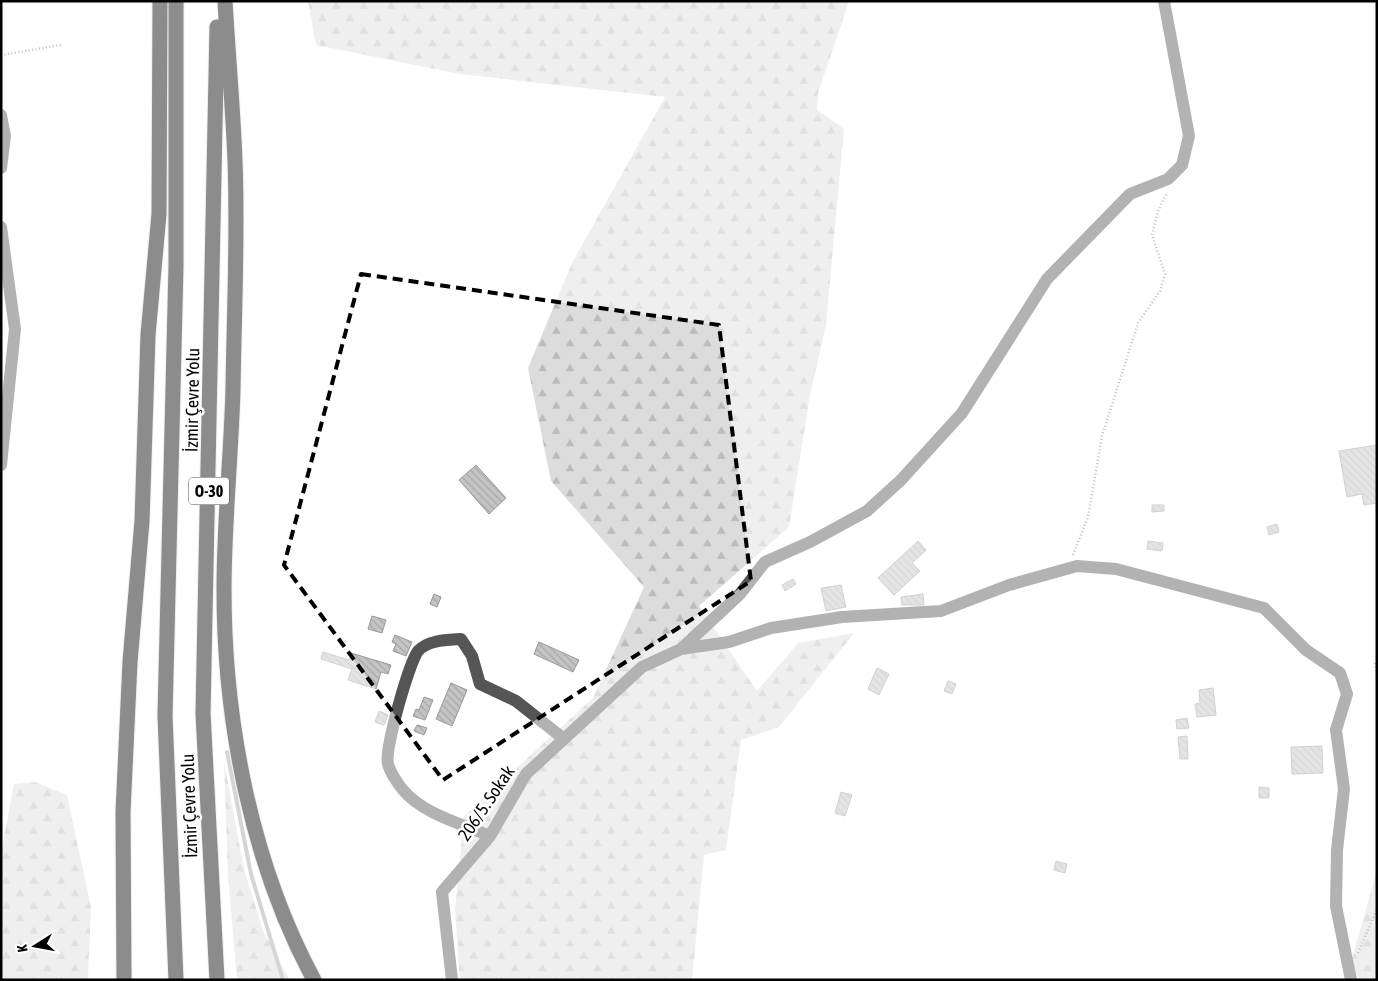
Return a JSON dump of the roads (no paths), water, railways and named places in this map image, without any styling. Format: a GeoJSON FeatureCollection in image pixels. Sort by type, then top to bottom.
{"type":"FeatureCollection","features":[{"type":"Feature","properties":{"kind":"highway"},"geometry":{"type":"LineString","coordinates":[[124,980],[123,812],[130,662],[142,521],[148,335],[159,214],[160,1]]}},
{"type":"Feature","properties":{"kind":"highway","name":"İzmir Çevre Yolu"},"geometry":{"type":"LineString","coordinates":[[176,1],[176,266],[165,716],[176,980]]}},
{"type":"Feature","properties":{"kind":"highway","name":"İzmir Çevre Yolu"},"geometry":{"type":"LineString","coordinates":[[217,1],[204,713],[217,980]]}},
{"type":"Feature","properties":{"kind":"highway"},"geometry":{"type":"LineString","coordinates":[[225,1],[235,162],[231,448],[224,588],[227,688],[247,794],[270,875],[289,928],[314,980]]}},
{"type":"Feature","properties":{"kind":"street"},"geometry":{"type":"LineString","coordinates":[[681,648],[740,594],[765,562],[810,542],[867,511],[901,480],[962,413],[1047,278],[1130,194],[1168,179],[1182,165],[1189,136],[1164,1]]}},
{"type":"Feature","properties":{"kind":"street"},"geometry":{"type":"LineString","coordinates":[[1,115],[5,136],[1,168]]}},
{"type":"Feature","properties":{"kind":"street"},"geometry":{"type":"LineString","coordinates":[[1,227],[15,329],[1,466]]}},
{"type":"Feature","properties":{"kind":"street"},"geometry":{"type":"LineString","coordinates":[[1,331],[15,329]]}},
{"type":"Feature","properties":{"kind":"street"},"geometry":{"type":"LineString","coordinates":[[681,648],[729,642],[771,628],[842,618],[941,611],[1009,584],[1077,566],[1116,568],[1264,608],[1306,650],[1340,673],[1347,694],[1336,730],[1344,789],[1337,850],[1336,906],[1351,976]]}},
{"type":"Feature","properties":{"kind":"street"},"geometry":{"type":"LineString","coordinates":[[490,836],[425,808],[403,790],[388,764],[387,746],[412,665],[418,652],[428,644],[461,639],[472,656],[480,684],[516,701],[564,739]]}},
{"type":"Feature","properties":{"kind":"street","name":"206/5. Sokak"},"geometry":{"type":"LineString","coordinates":[[452,980],[442,892],[490,836],[526,774],[642,667],[681,648]]}},
{"type":"Feature","properties":{"kind":"waterway"},"geometry":{"type":"LineString","coordinates":[[227,752],[251,874],[283,980]]}}]}
